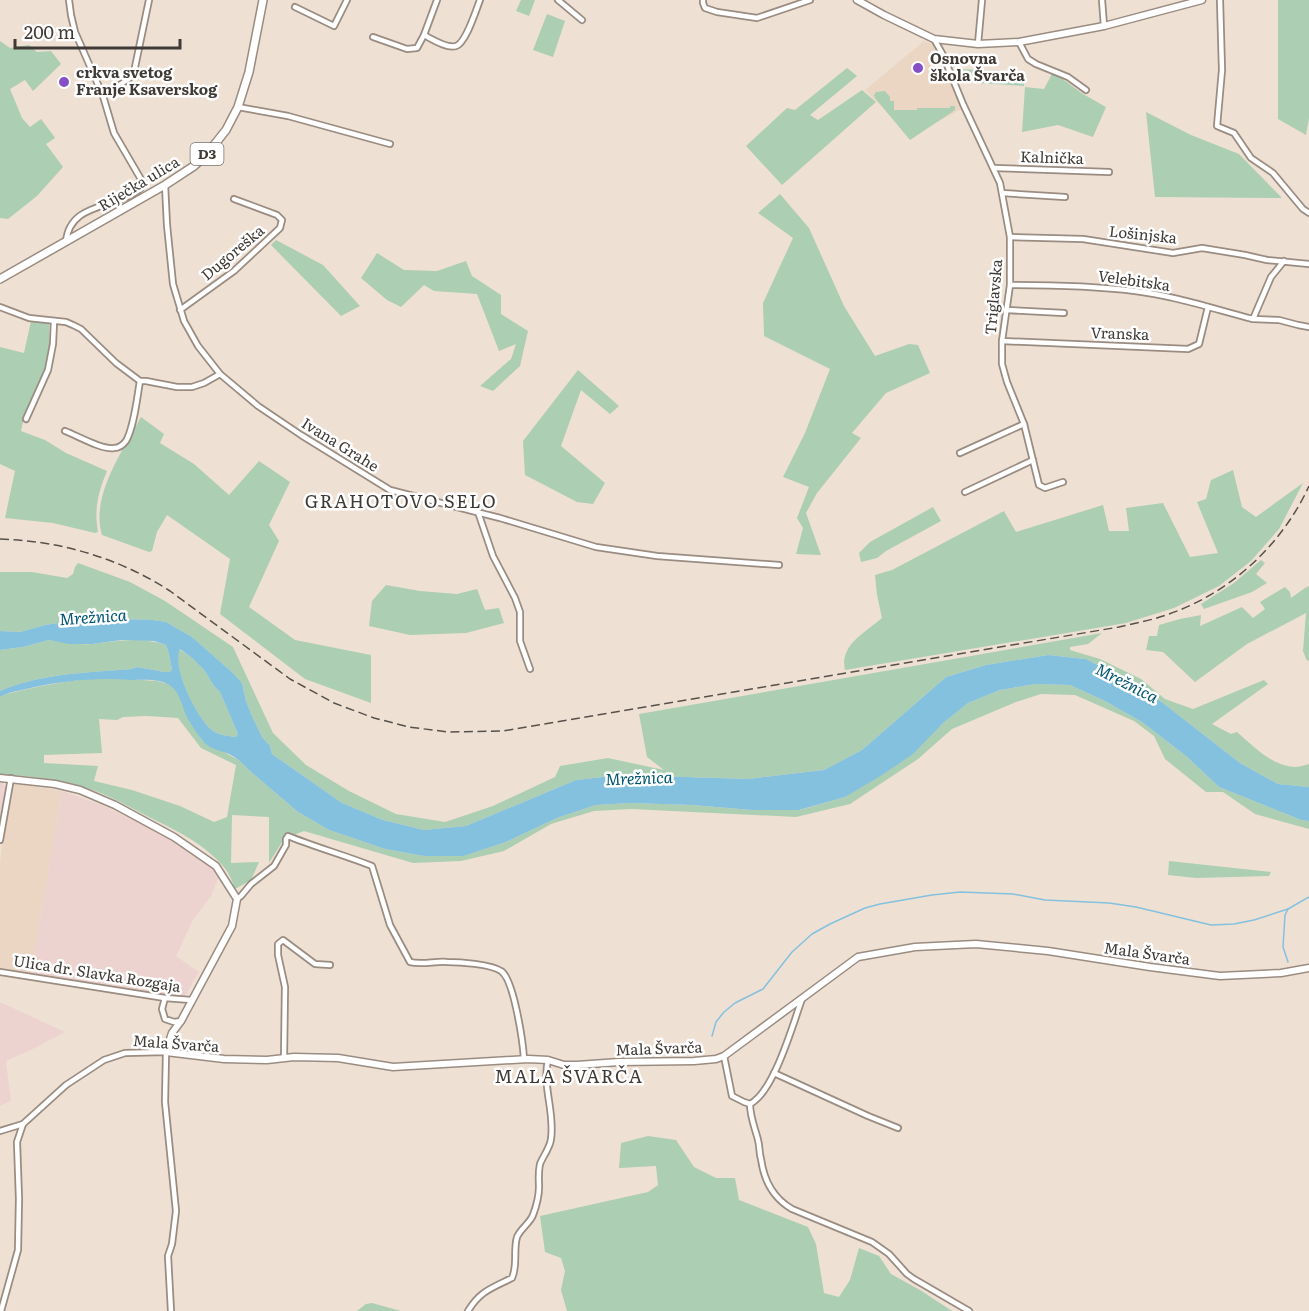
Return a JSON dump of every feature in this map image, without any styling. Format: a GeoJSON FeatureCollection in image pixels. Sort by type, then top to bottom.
{"type":"FeatureCollection","features":[{"type":"Feature","properties":{"kind":"main road","name":"Riječka ulica"},"geometry":{"type":"LineString","coordinates":[[0,279],[165,185],[194,166],[207,154],[225,130],[238,107],[249,72],[262,0]]}},
{"type":"Feature","properties":{"kind":"street"},"geometry":{"type":"LineString","coordinates":[[66,242],[67,231],[82,213],[131,195],[141,188],[142,182],[114,133],[103,96],[75,32],[69,0]]}},
{"type":"Feature","properties":{"kind":"street"},"geometry":{"type":"LineString","coordinates":[[103,96],[130,78],[134,72],[149,0]]}},
{"type":"Feature","properties":{"kind":"street"},"geometry":{"type":"LineString","coordinates":[[296,7],[334,26],[347,0]]}},
{"type":"Feature","properties":{"kind":"street"},"geometry":{"type":"LineString","coordinates":[[374,37],[407,49],[417,48],[437,0]]}},
{"type":"Feature","properties":{"kind":"street"},"geometry":{"type":"LineString","coordinates":[[424,35],[448,46],[456,46],[463,41],[480,0]]}},
{"type":"Feature","properties":{"kind":"street"},"geometry":{"type":"LineString","coordinates":[[558,0],[582,20]]}},
{"type":"Feature","properties":{"kind":"street"},"geometry":{"type":"LineString","coordinates":[[703,0],[705,8],[757,18],[810,0]]}},
{"type":"Feature","properties":{"kind":"street"},"geometry":{"type":"LineString","coordinates":[[857,0],[934,39],[978,44],[1019,42],[1104,26],[1202,0]]}},
{"type":"Feature","properties":{"kind":"street"},"geometry":{"type":"LineString","coordinates":[[978,44],[982,0]]}},
{"type":"Feature","properties":{"kind":"street"},"geometry":{"type":"LineString","coordinates":[[1102,0],[1104,26]]}},
{"type":"Feature","properties":{"kind":"street"},"geometry":{"type":"LineString","coordinates":[[1220,0],[1222,70],[1217,126],[1234,132],[1251,158],[1273,173],[1309,213]]}},
{"type":"Feature","properties":{"kind":"street","name":"Triglavska"},"geometry":{"type":"LineString","coordinates":[[934,39],[1000,183],[1010,237],[1010,285],[1002,341],[1002,364],[1007,382],[1024,424],[1039,486],[1045,488],[1063,482]]}},
{"type":"Feature","properties":{"kind":"street"},"geometry":{"type":"LineString","coordinates":[[943,55],[948,40]]}},
{"type":"Feature","properties":{"kind":"street"},"geometry":{"type":"LineString","coordinates":[[1019,42],[1028,59],[1068,77],[1086,90]]}},
{"type":"Feature","properties":{"kind":"street"},"geometry":{"type":"LineString","coordinates":[[238,107],[288,116],[390,144]]}},
{"type":"Feature","properties":{"kind":"street","name":"Kalnička"},"geometry":{"type":"LineString","coordinates":[[994,168],[1109,172]]}},
{"type":"Feature","properties":{"kind":"street","name":"Ivana Grahe"},"geometry":{"type":"LineString","coordinates":[[165,185],[173,284],[184,321],[198,346],[220,374],[258,406],[301,435],[390,490],[478,512],[596,547],[657,556],[779,565]]}},
{"type":"Feature","properties":{"kind":"street"},"geometry":{"type":"LineString","coordinates":[[1002,193],[1065,197]]}},
{"type":"Feature","properties":{"kind":"street","name":"Dugoreška"},"geometry":{"type":"LineString","coordinates":[[180,310],[234,271],[280,228],[282,220],[277,215],[234,199]]}},
{"type":"Feature","properties":{"kind":"street","name":"Lošinjska"},"geometry":{"type":"LineString","coordinates":[[1010,237],[1083,239],[1173,253],[1202,248],[1267,260],[1309,264]]}},
{"type":"Feature","properties":{"kind":"street"},"geometry":{"type":"LineString","coordinates":[[1253,319],[1271,277],[1284,261]]}},
{"type":"Feature","properties":{"kind":"street","name":"Velebitska"},"geometry":{"type":"LineString","coordinates":[[1010,285],[1065,285],[1137,291],[1174,298],[1253,319],[1279,320],[1309,327]]}},
{"type":"Feature","properties":{"kind":"street"},"geometry":{"type":"LineString","coordinates":[[0,307],[29,318],[66,322],[81,329],[116,363],[140,381],[192,387],[220,374]]}},
{"type":"Feature","properties":{"kind":"street","name":"Vranska"},"geometry":{"type":"LineString","coordinates":[[1002,341],[1188,349],[1199,344],[1208,307]]}},
{"type":"Feature","properties":{"kind":"street"},"geometry":{"type":"LineString","coordinates":[[1006,310],[1064,313]]}},
{"type":"Feature","properties":{"kind":"street"},"geometry":{"type":"LineString","coordinates":[[26,419],[48,369],[53,344],[54,321]]}},
{"type":"Feature","properties":{"kind":"street"},"geometry":{"type":"LineString","coordinates":[[65,431],[105,447],[115,448],[122,445],[126,440],[133,417],[140,381]]}},
{"type":"Feature","properties":{"kind":"street"},"geometry":{"type":"LineString","coordinates":[[960,453],[1024,424]]}},
{"type":"Feature","properties":{"kind":"street"},"geometry":{"type":"LineString","coordinates":[[964,492],[1033,460]]}},
{"type":"Feature","properties":{"kind":"street"},"geometry":{"type":"LineString","coordinates":[[478,512],[493,556],[518,605],[520,642],[530,669]]}},
{"type":"Feature","properties":{"kind":"street"},"geometry":{"type":"LineString","coordinates":[[0,778],[56,784],[80,790],[115,805],[174,837],[216,866],[237,899],[251,884],[274,866],[286,845],[288,836],[372,866],[390,925],[410,962],[462,963],[502,971],[510,985],[524,1059]]}},
{"type":"Feature","properties":{"kind":"street"},"geometry":{"type":"LineString","coordinates":[[0,840],[11,778]]}},
{"type":"Feature","properties":{"kind":"street","name":"Ulica dr. Slavka Rozgaja"},"geometry":{"type":"LineString","coordinates":[[166,1052],[172,1033],[181,1021],[232,926],[237,899]]}},
{"type":"Feature","properties":{"kind":"street"},"geometry":{"type":"LineString","coordinates":[[284,1058],[285,987],[278,944],[283,940],[315,964],[330,965]]}},
{"type":"Feature","properties":{"kind":"street","name":"Mala Švarča"},"geometry":{"type":"LineString","coordinates":[[0,1131],[23,1124],[66,1085],[104,1060],[125,1053],[166,1052],[224,1059],[267,1060],[294,1056],[338,1058],[393,1067],[524,1059],[577,1065],[716,1059],[724,1056],[858,957],[915,947],[976,944],[1048,951],[1220,976],[1281,973],[1309,968]]}},
{"type":"Feature","properties":{"kind":"street","name":"Ulica dr. Slavka Rozgaja"},"geometry":{"type":"LineString","coordinates":[[0,972],[191,1000]]}},
{"type":"Feature","properties":{"kind":"street"},"geometry":{"type":"LineString","coordinates":[[165,998],[162,1009],[165,1018],[174,1022],[181,1021]]}},
{"type":"Feature","properties":{"kind":"street"},"geometry":{"type":"LineString","coordinates":[[724,1056],[732,1096],[750,1104],[755,1101],[774,1073],[802,998]]}},
{"type":"Feature","properties":{"kind":"street"},"geometry":{"type":"LineString","coordinates":[[166,1052],[165,1102],[176,1211],[172,1245],[168,1256],[171,1311]]}},
{"type":"Feature","properties":{"kind":"street"},"geometry":{"type":"LineString","coordinates":[[468,1311],[483,1292],[512,1278],[516,1268],[515,1248],[518,1235],[533,1216],[539,1189],[537,1181],[540,1165],[551,1140],[545,1080],[548,1060]]}},
{"type":"Feature","properties":{"kind":"street"},"geometry":{"type":"LineString","coordinates":[[774,1073],[898,1128]]}},
{"type":"Feature","properties":{"kind":"street"},"geometry":{"type":"LineString","coordinates":[[750,1104],[752,1120],[759,1141],[760,1159],[765,1177],[774,1195],[792,1209],[872,1242],[889,1254],[914,1279],[969,1311]]}},
{"type":"Feature","properties":{"kind":"street"},"geometry":{"type":"LineString","coordinates":[[1,1311],[18,1250],[17,1142],[23,1124]]}},
{"type":"Feature","properties":{"kind":"shaded area","name":"Osnovna škola Švarča"},"geometry":{"type":"Polygon","coordinates":[[[924,41],[934,45],[962,109],[911,136],[865,90],[924,41]]]}},
{"type":"Feature","properties":{"kind":"shaded area"},"geometry":{"type":"Polygon","coordinates":[[[0,783],[3,783],[6,791],[0,824],[0,783]]]}},
{"type":"Feature","properties":{"kind":"shaded area"},"geometry":{"type":"Polygon","coordinates":[[[13,783],[62,791],[31,973],[0,968],[0,864],[13,783]]]}},
{"type":"Feature","properties":{"kind":"shaded area"},"geometry":{"type":"Polygon","coordinates":[[[62,791],[102,805],[145,826],[199,857],[219,876],[211,896],[193,920],[176,956],[199,972],[185,996],[165,995],[31,973],[62,791]]]}},
{"type":"Feature","properties":{"kind":"shaded area"},"geometry":{"type":"Polygon","coordinates":[[[0,1002],[65,1032],[6,1061],[11,1101],[0,1106],[0,1002]]]}},
{"type":"Feature","properties":{"kind":"green space"},"geometry":{"type":"Polygon","coordinates":[[[521,0],[535,0],[529,16],[516,11],[521,0]]]}},
{"type":"Feature","properties":{"kind":"green space"},"geometry":{"type":"Polygon","coordinates":[[[1278,0],[1309,0],[1309,118],[1306,135],[1278,119],[1278,0]]]}},
{"type":"Feature","properties":{"kind":"green space"},"geometry":{"type":"Polygon","coordinates":[[[547,14],[565,21],[553,57],[533,50],[547,14]]]}},
{"type":"Feature","properties":{"kind":"green space"},"geometry":{"type":"Polygon","coordinates":[[[0,41],[10,48],[29,45],[37,52],[51,51],[61,64],[33,91],[25,80],[10,89],[22,118],[30,127],[41,119],[53,135],[55,138],[46,144],[63,167],[37,196],[8,219],[0,218],[0,41]]]}},
{"type":"Feature","properties":{"kind":"green space"},"geometry":{"type":"Polygon","coordinates":[[[847,68],[857,76],[810,115],[818,120],[862,90],[876,102],[782,185],[746,146],[787,108],[795,110],[847,68]]]}},
{"type":"Feature","properties":{"kind":"green space"},"geometry":{"type":"Polygon","coordinates":[[[961,69],[1024,72],[1024,86],[961,82],[961,69]]]}},
{"type":"Feature","properties":{"kind":"green space"},"geometry":{"type":"Polygon","coordinates":[[[1053,72],[1083,94],[1106,107],[1093,137],[1058,125],[1022,132],[1025,87],[1044,89],[1053,72]]]}},
{"type":"Feature","properties":{"kind":"green space"},"geometry":{"type":"Polygon","coordinates":[[[885,91],[890,101],[894,101],[894,110],[955,106],[955,110],[910,140],[875,98],[876,92],[885,91]]]}},
{"type":"Feature","properties":{"kind":"green space"},"geometry":{"type":"Polygon","coordinates":[[[1146,112],[1191,135],[1239,154],[1282,198],[1155,197],[1146,112]]]}},
{"type":"Feature","properties":{"kind":"green space"},"geometry":{"type":"Polygon","coordinates":[[[780,194],[809,228],[844,306],[875,356],[909,344],[918,345],[930,373],[886,393],[852,433],[861,438],[817,493],[806,513],[821,555],[796,554],[803,528],[797,518],[809,487],[783,477],[805,433],[830,369],[764,336],[763,303],[793,238],[758,213],[780,194]]]}},
{"type":"Feature","properties":{"kind":"green space"},"geometry":{"type":"Polygon","coordinates":[[[276,240],[323,265],[360,306],[341,316],[271,245],[276,240]]]}},
{"type":"Feature","properties":{"kind":"green space"},"geometry":{"type":"Polygon","coordinates":[[[377,253],[404,270],[437,271],[466,261],[472,276],[501,295],[501,314],[528,331],[520,366],[493,391],[480,386],[511,359],[516,344],[499,351],[477,294],[434,291],[424,285],[401,307],[387,300],[361,278],[377,253]]]}},
{"type":"Feature","properties":{"kind":"green space"},"geometry":{"type":"Polygon","coordinates":[[[31,321],[49,323],[49,351],[43,379],[27,411],[21,431],[45,440],[66,453],[107,471],[98,501],[96,516],[98,532],[95,533],[53,523],[5,518],[15,471],[0,464],[0,347],[24,353],[31,321]]]}},
{"type":"Feature","properties":{"kind":"green space"},"geometry":{"type":"Polygon","coordinates":[[[578,370],[619,406],[610,414],[581,390],[561,446],[605,483],[593,504],[577,502],[525,475],[523,441],[578,370]]]}},
{"type":"Feature","properties":{"kind":"green space"},"geometry":{"type":"Polygon","coordinates":[[[141,417],[164,434],[160,443],[194,464],[229,495],[259,461],[290,482],[269,525],[279,541],[249,607],[295,640],[371,655],[371,703],[305,679],[220,614],[230,559],[167,515],[157,532],[152,551],[149,552],[102,535],[99,520],[104,490],[110,474],[141,417]]]}},
{"type":"Feature","properties":{"kind":"green space"},"geometry":{"type":"Polygon","coordinates":[[[1233,470],[1242,507],[1256,517],[1303,483],[1279,529],[1251,561],[1219,586],[1174,608],[1126,623],[845,670],[844,661],[850,646],[882,618],[875,575],[892,570],[1004,511],[1016,532],[1103,505],[1109,531],[1129,531],[1126,508],[1163,503],[1190,557],[1218,553],[1197,502],[1206,499],[1211,480],[1233,470]]]}},
{"type":"Feature","properties":{"kind":"green space"},"geometry":{"type":"Polygon","coordinates":[[[933,507],[941,521],[877,558],[861,562],[859,553],[870,542],[933,507]]]}},
{"type":"Feature","properties":{"kind":"green space"},"geometry":{"type":"Polygon","coordinates":[[[1261,560],[1265,563],[1256,574],[1267,583],[1252,592],[1204,609],[1201,604],[1234,583],[1261,560]]]}},
{"type":"Feature","properties":{"kind":"green space"},"geometry":{"type":"Polygon","coordinates":[[[78,563],[130,582],[165,601],[233,647],[273,733],[306,765],[349,791],[396,814],[445,822],[493,806],[555,777],[560,766],[608,758],[664,770],[647,757],[639,714],[1102,633],[1088,644],[1070,647],[1070,650],[1100,659],[1141,679],[1165,699],[1193,709],[1264,680],[1268,684],[1212,724],[1231,734],[1237,732],[1263,754],[1278,763],[1295,767],[1309,764],[1309,787],[1278,784],[1240,763],[1163,703],[1086,659],[1048,655],[986,665],[946,677],[862,750],[824,770],[748,779],[621,775],[576,780],[466,826],[424,830],[383,820],[342,803],[272,754],[270,746],[262,737],[252,716],[242,683],[192,637],[166,622],[123,619],[89,624],[58,623],[20,632],[0,631],[0,572],[32,572],[67,578],[73,574],[78,563]]]}},
{"type":"Feature","properties":{"kind":"green space"},"geometry":{"type":"Polygon","coordinates":[[[386,585],[457,594],[477,589],[485,610],[499,608],[504,623],[466,633],[410,635],[369,626],[372,601],[386,585]]]}},
{"type":"Feature","properties":{"kind":"green space"},"geometry":{"type":"Polygon","coordinates":[[[1309,586],[1309,660],[1307,661],[1303,651],[1306,613],[1247,644],[1195,682],[1163,652],[1146,650],[1149,636],[1157,636],[1159,625],[1201,615],[1200,626],[1242,607],[1253,618],[1265,609],[1260,602],[1285,587],[1290,592],[1291,598],[1309,586]]]}},
{"type":"Feature","properties":{"kind":"green space"},"geometry":{"type":"Polygon","coordinates":[[[49,640],[86,644],[129,640],[157,642],[166,645],[172,670],[165,672],[137,667],[64,675],[16,685],[0,691],[0,650],[49,640]]]}},
{"type":"Feature","properties":{"kind":"green space"},"geometry":{"type":"Polygon","coordinates":[[[179,649],[205,671],[220,692],[238,734],[236,737],[213,731],[200,716],[182,680],[178,658],[179,649]]]}},
{"type":"Feature","properties":{"kind":"green space"},"geometry":{"type":"Polygon","coordinates":[[[113,678],[157,681],[171,685],[178,693],[202,740],[244,763],[250,771],[298,812],[329,830],[385,849],[424,856],[462,856],[506,842],[557,818],[596,805],[630,803],[752,810],[800,810],[845,797],[968,703],[1000,690],[1035,684],[1070,685],[1105,701],[1142,722],[1186,756],[1219,787],[1301,820],[1309,821],[1309,829],[1255,814],[1223,792],[1206,792],[1165,759],[1154,736],[1134,721],[1075,695],[1041,694],[952,729],[918,759],[850,804],[796,817],[631,809],[594,811],[551,824],[504,851],[461,861],[413,863],[304,831],[284,839],[269,863],[269,817],[232,815],[231,863],[259,862],[251,880],[235,889],[226,870],[205,849],[176,830],[116,800],[94,790],[65,782],[0,774],[0,697],[2,695],[57,683],[113,678]],[[147,716],[123,717],[117,720],[99,719],[102,753],[44,755],[44,763],[98,766],[94,781],[132,790],[180,806],[214,822],[227,817],[236,765],[201,748],[178,718],[147,716]]]}},
{"type":"Feature","properties":{"kind":"green space"},"geometry":{"type":"Polygon","coordinates":[[[1169,861],[1271,872],[1269,876],[1196,878],[1168,875],[1169,861]]]}},
{"type":"Feature","properties":{"kind":"green space"},"geometry":{"type":"Polygon","coordinates":[[[648,1136],[676,1140],[694,1167],[716,1178],[735,1178],[739,1200],[808,1227],[816,1244],[824,1293],[839,1297],[850,1280],[859,1248],[879,1256],[891,1274],[952,1311],[567,1311],[561,1290],[565,1271],[561,1258],[545,1252],[540,1216],[648,1192],[658,1185],[656,1166],[619,1168],[621,1143],[648,1136]]]}},
{"type":"Feature","properties":{"kind":"green space"},"geometry":{"type":"Polygon","coordinates":[[[372,1303],[401,1311],[357,1311],[366,1304],[372,1303]]]}},
{"type":"Feature","properties":{"kind":"water","name":"Mrežnica"},"geometry":{"type":"Polygon","coordinates":[[[107,620],[166,622],[192,637],[242,683],[252,716],[262,737],[270,746],[272,754],[342,803],[383,820],[424,830],[466,826],[576,780],[621,775],[748,779],[824,770],[862,750],[946,677],[986,665],[1048,655],[1086,659],[1163,703],[1240,763],[1278,784],[1309,787],[1309,821],[1301,820],[1219,787],[1186,756],[1142,722],[1105,701],[1070,685],[1035,684],[1000,690],[968,703],[942,724],[913,754],[882,775],[845,797],[799,810],[752,810],[630,803],[596,805],[557,818],[506,842],[463,856],[424,856],[385,849],[329,830],[298,812],[238,759],[207,745],[188,718],[177,693],[163,682],[119,679],[79,680],[39,686],[0,697],[0,691],[48,677],[137,667],[165,672],[172,670],[166,645],[154,641],[122,640],[69,644],[49,640],[0,650],[0,631],[20,632],[58,623],[89,624],[107,620]],[[180,649],[179,668],[193,705],[213,731],[236,737],[238,734],[220,692],[192,658],[180,649]]]}},
{"type":"Feature","properties":{"kind":"waterway"},"geometry":{"type":"LineString","coordinates":[[712,1036],[716,1022],[724,1012],[735,1003],[763,989],[792,952],[812,934],[865,908],[880,904],[960,892],[1013,894],[1045,900],[1109,903],[1136,907],[1211,925],[1254,920],[1288,909]]}},
{"type":"Feature","properties":{"kind":"waterway"},"geometry":{"type":"LineString","coordinates":[[1288,962],[1283,947],[1285,915],[1288,909],[1309,897]]}},
{"type":"Feature","properties":{"kind":"railway"},"geometry":{"type":"LineString","coordinates":[[0,539],[45,543],[89,553],[151,579],[290,679],[334,703],[374,718],[409,727],[448,732],[503,731],[1119,627],[1157,618],[1191,605],[1213,593],[1252,564],[1284,528],[1298,508],[1309,486]]}},
{"type":"Feature","properties":{"kind":"place","name":"Osnovna škola Švarča"},"geometry":{"type":"Point","coordinates":[918,68]}},
{"type":"Feature","properties":{"kind":"place","name":"crkva svetog Franje Ksaverskog"},"geometry":{"type":"Point","coordinates":[64,82]}},
{"type":"Feature","properties":{"kind":"district","name":"GRAHOTOVO SELO"},"geometry":{"type":"Point","coordinates":[401,502]}},
{"type":"Feature","properties":{"kind":"district","name":"MALA ŠVARČA"},"geometry":{"type":"Point","coordinates":[569,1077]}}]}
